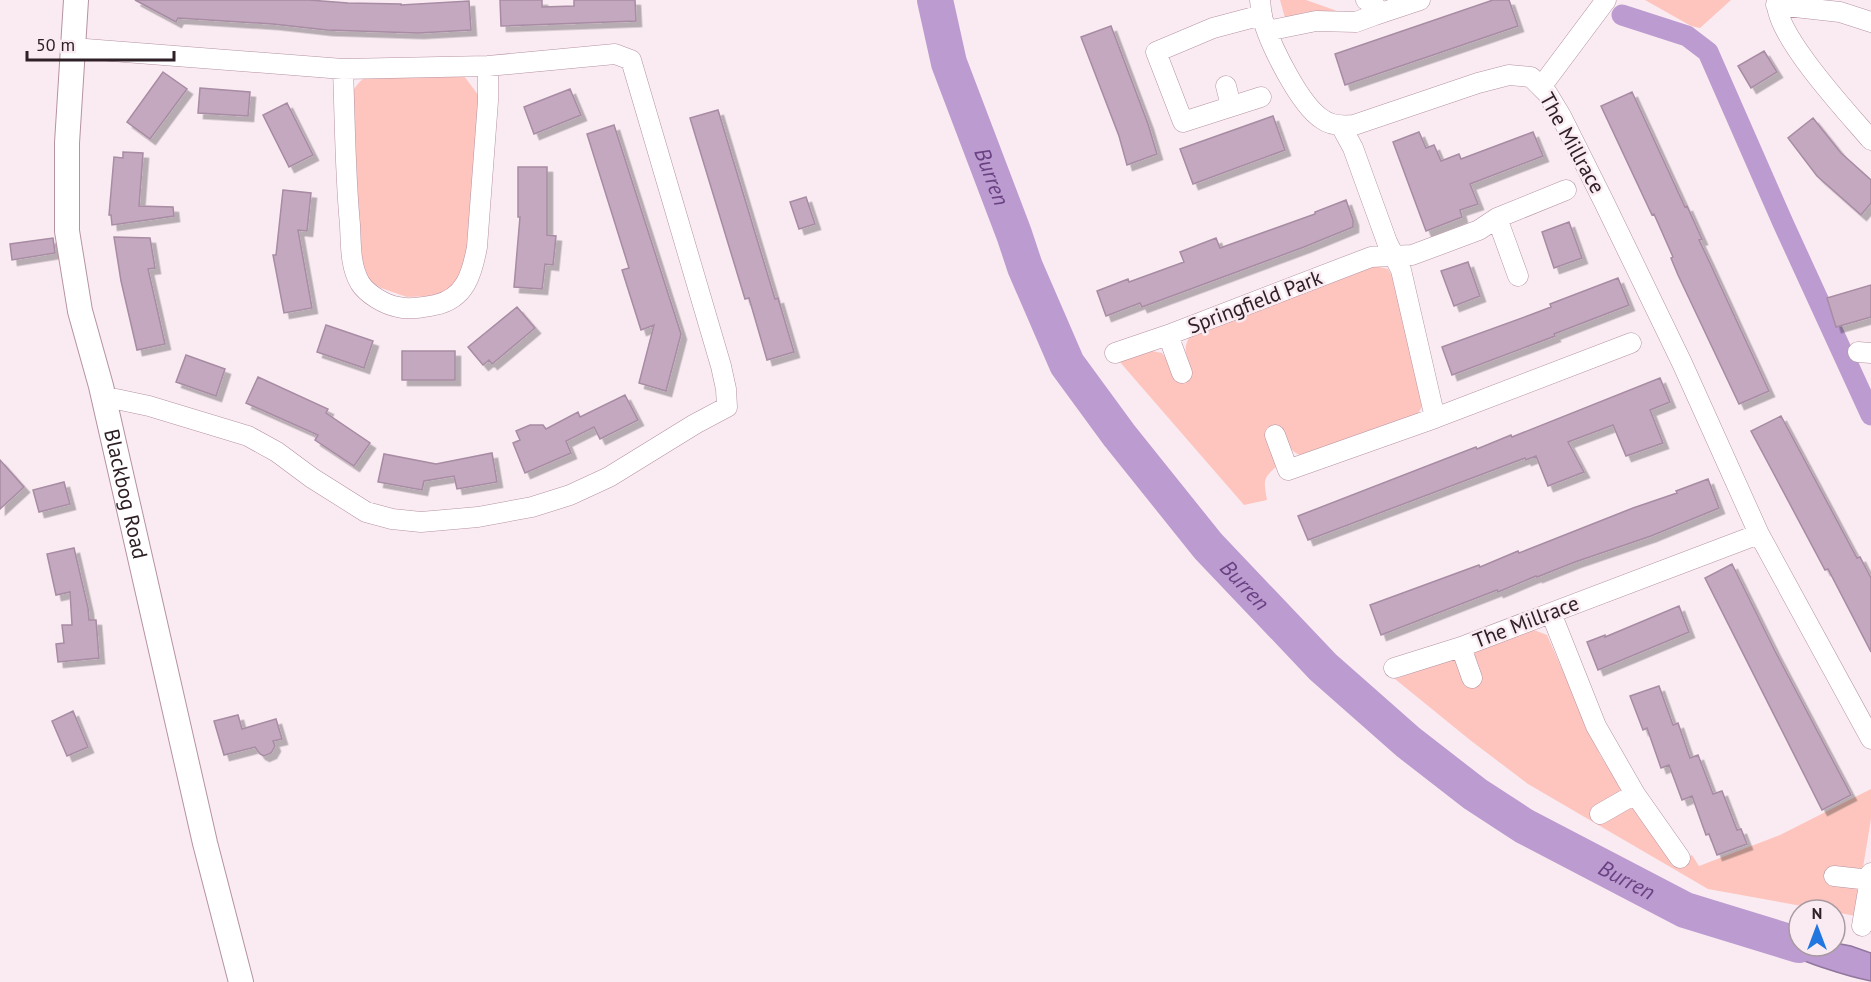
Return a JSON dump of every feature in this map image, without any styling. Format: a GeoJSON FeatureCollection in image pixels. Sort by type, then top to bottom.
{"type":"FeatureCollection","features":[{"type":"Feature","properties":{"kind":"street","name":"Blackbog Road"},"geometry":{"type":"LineString","coordinates":[[76,0],[67,142],[67,231],[80,311],[104,399],[205,843],[241,982]]}},
{"type":"Feature","properties":{"kind":"street"},"geometry":{"type":"LineString","coordinates":[[1261,97],[1183,123],[1156,52],[1213,28],[1263,15],[1316,21],[1356,22],[1371,7],[1420,0]]}},
{"type":"Feature","properties":{"kind":"street"},"geometry":{"type":"LineString","coordinates":[[1541,87],[1606,0]]}},
{"type":"Feature","properties":{"kind":"street"},"geometry":{"type":"LineString","coordinates":[[1871,22],[1840,12],[1776,3],[1786,32],[1801,57],[1871,140]]}},
{"type":"Feature","properties":{"kind":"street"},"geometry":{"type":"LineString","coordinates":[[1263,15],[1275,51],[1308,104],[1322,120],[1341,126],[1353,148],[1387,242],[1401,270],[1435,418]]}},
{"type":"Feature","properties":{"kind":"street"},"geometry":{"type":"LineString","coordinates":[[73,48],[343,69],[488,66],[615,54],[631,60],[722,366],[727,407],[609,477],[570,495],[532,507],[478,517],[421,522],[392,519],[366,512],[312,478],[277,452],[248,436],[149,406],[116,399],[104,399]]}},
{"type":"Feature","properties":{"kind":"street"},"geometry":{"type":"LineString","coordinates":[[343,69],[346,182],[353,266],[361,284],[374,297],[399,308],[445,303],[465,287],[473,267],[477,247],[488,101],[488,66]]}},
{"type":"Feature","properties":{"kind":"street","name":"The Millrace"},"geometry":{"type":"LineString","coordinates":[[1341,126],[1354,125],[1478,83],[1509,75],[1531,77],[1541,87],[1561,116],[1604,202],[1682,363],[1759,534],[1871,740]]}},
{"type":"Feature","properties":{"kind":"street"},"geometry":{"type":"LineString","coordinates":[[1226,86],[1231,106]]}},
{"type":"Feature","properties":{"kind":"street","name":"Springfield Park"},"geometry":{"type":"LineString","coordinates":[[1115,353],[1371,257],[1412,255],[1479,230],[1497,219],[1566,190]]}},
{"type":"Feature","properties":{"kind":"street"},"geometry":{"type":"LineString","coordinates":[[1497,219],[1518,276]]}},
{"type":"Feature","properties":{"kind":"street"},"geometry":{"type":"LineString","coordinates":[[1168,335],[1182,373]]}},
{"type":"Feature","properties":{"kind":"street"},"geometry":{"type":"LineString","coordinates":[[1275,435],[1288,470],[1435,418],[1630,343]]}},
{"type":"Feature","properties":{"kind":"street","name":"The Millrace"},"geometry":{"type":"LineString","coordinates":[[1394,668],[1461,647],[1759,534]]}},
{"type":"Feature","properties":{"kind":"street"},"geometry":{"type":"LineString","coordinates":[[1551,613],[1596,726],[1635,794],[1680,858]]}},
{"type":"Feature","properties":{"kind":"street","name":"The Millrace"},"geometry":{"type":"LineString","coordinates":[[1461,647],[1472,678]]}},
{"type":"Feature","properties":{"kind":"street"},"geometry":{"type":"LineString","coordinates":[[1600,814],[1635,794]]}},
{"type":"Feature","properties":{"kind":"street"},"geometry":{"type":"LineString","coordinates":[[1834,876],[1870,876],[1863,926]]}},
{"type":"Feature","properties":{"kind":"shaded area"},"geometry":{"type":"Polygon","coordinates":[[[1280,0],[1306,0],[1340,12],[1307,12],[1285,18],[1280,0]]]}},
{"type":"Feature","properties":{"kind":"shaded area"},"geometry":{"type":"Polygon","coordinates":[[[1645,0],[1731,0],[1700,28],[1691,26],[1645,0]]]}},
{"type":"Feature","properties":{"kind":"shaded area"},"geometry":{"type":"Polygon","coordinates":[[[461,72],[479,96],[481,115],[468,262],[455,284],[436,296],[407,297],[381,288],[367,279],[362,268],[350,98],[357,85],[369,75],[461,72]]]}},
{"type":"Feature","properties":{"kind":"shaded area"},"geometry":{"type":"Polygon","coordinates":[[[1376,266],[1388,269],[1394,280],[1423,405],[1417,415],[1306,456],[1293,451],[1283,430],[1265,435],[1276,467],[1265,481],[1267,500],[1244,505],[1119,361],[1152,351],[1162,353],[1168,361],[1174,378],[1192,372],[1186,350],[1190,336],[1376,266]]]}},
{"type":"Feature","properties":{"kind":"shaded area"},"geometry":{"type":"Polygon","coordinates":[[[1534,630],[1547,635],[1600,755],[1672,863],[1692,855],[1699,866],[1780,835],[1871,789],[1871,819],[1855,916],[1847,914],[1847,898],[1787,898],[1787,903],[1708,889],[1528,784],[1395,679],[1534,630]]]}},
{"type":"Feature","properties":{"kind":"shaded area"},"geometry":{"type":"Polygon","coordinates":[[[1691,902],[1741,920],[1787,933],[1787,954],[1714,930],[1687,917],[1691,902]]]}},
{"type":"Feature","properties":{"kind":"shaded area"},"geometry":{"type":"Polygon","coordinates":[[[1847,945],[1851,946],[1871,953],[1871,981],[1855,977],[1798,958],[1847,958],[1847,945]]]}},
{"type":"Feature","properties":{"kind":"building"},"geometry":{"type":"Polygon","coordinates":[[[135,0],[309,0],[401,5],[469,1],[471,30],[418,33],[327,30],[178,18],[176,22],[135,0]]]}},
{"type":"Feature","properties":{"kind":"building"},"geometry":{"type":"Polygon","coordinates":[[[500,0],[542,0],[542,7],[574,6],[574,0],[635,0],[636,21],[501,26],[500,0]]]}},
{"type":"Feature","properties":{"kind":"building"},"geometry":{"type":"Polygon","coordinates":[[[1493,0],[1509,0],[1518,26],[1345,85],[1335,54],[1493,0]]]}},
{"type":"Feature","properties":{"kind":"building"},"geometry":{"type":"Polygon","coordinates":[[[1111,26],[1157,154],[1127,165],[1119,136],[1081,37],[1111,26]]]}},
{"type":"Feature","properties":{"kind":"building"},"geometry":{"type":"Polygon","coordinates":[[[1764,51],[1777,72],[1751,88],[1738,66],[1764,51]]]}},
{"type":"Feature","properties":{"kind":"building"},"geometry":{"type":"Polygon","coordinates":[[[163,72],[187,89],[150,139],[127,122],[163,72]]]}},
{"type":"Feature","properties":{"kind":"building"},"geometry":{"type":"Polygon","coordinates":[[[200,88],[250,92],[248,116],[198,113],[200,88]]]}},
{"type":"Feature","properties":{"kind":"building"},"geometry":{"type":"Polygon","coordinates":[[[570,89],[581,115],[534,134],[524,107],[570,89]]]}},
{"type":"Feature","properties":{"kind":"building"},"geometry":{"type":"Polygon","coordinates":[[[1632,92],[1685,207],[1687,206],[1702,239],[1699,240],[1769,391],[1739,404],[1678,275],[1671,258],[1673,257],[1654,214],[1652,215],[1601,106],[1632,92]]]}},
{"type":"Feature","properties":{"kind":"building"},"geometry":{"type":"Polygon","coordinates":[[[287,103],[313,155],[289,167],[263,115],[287,103]]]}},
{"type":"Feature","properties":{"kind":"building"},"geometry":{"type":"Polygon","coordinates":[[[718,110],[775,299],[778,298],[794,352],[767,360],[749,298],[745,299],[690,118],[718,110]]]}},
{"type":"Feature","properties":{"kind":"building"},"geometry":{"type":"Polygon","coordinates":[[[1273,116],[1285,150],[1193,184],[1180,149],[1273,116]]]}},
{"type":"Feature","properties":{"kind":"building"},"geometry":{"type":"Polygon","coordinates":[[[1813,118],[1841,153],[1871,180],[1871,203],[1861,215],[1817,176],[1788,138],[1813,118]]]}},
{"type":"Feature","properties":{"kind":"building"},"geometry":{"type":"Polygon","coordinates":[[[614,125],[681,334],[666,391],[639,383],[654,325],[641,330],[622,270],[629,268],[587,134],[614,125]]]}},
{"type":"Feature","properties":{"kind":"building"},"geometry":{"type":"Polygon","coordinates":[[[1419,132],[1426,148],[1434,145],[1441,161],[1459,154],[1461,159],[1533,132],[1543,156],[1470,184],[1478,204],[1460,210],[1462,217],[1426,231],[1393,142],[1419,132]]]}},
{"type":"Feature","properties":{"kind":"building"},"geometry":{"type":"Polygon","coordinates":[[[123,152],[143,153],[139,206],[173,207],[174,216],[112,225],[111,215],[109,215],[114,157],[123,158],[123,152]]]}},
{"type":"Feature","properties":{"kind":"building"},"geometry":{"type":"Polygon","coordinates":[[[518,167],[547,167],[547,235],[556,236],[553,265],[545,264],[542,289],[514,287],[520,217],[518,217],[518,167]]]}},
{"type":"Feature","properties":{"kind":"building"},"geometry":{"type":"Polygon","coordinates":[[[283,190],[311,193],[307,231],[298,230],[312,308],[284,313],[273,255],[276,255],[283,190]]]}},
{"type":"Feature","properties":{"kind":"building"},"geometry":{"type":"Polygon","coordinates":[[[806,197],[815,224],[799,229],[790,202],[806,197]]]}},
{"type":"Feature","properties":{"kind":"building"},"geometry":{"type":"Polygon","coordinates":[[[1346,200],[1353,227],[1142,307],[1140,303],[1106,316],[1097,291],[1184,262],[1180,252],[1216,238],[1220,248],[1315,214],[1315,212],[1346,200]]]}},
{"type":"Feature","properties":{"kind":"building"},"geometry":{"type":"Polygon","coordinates":[[[1569,222],[1582,258],[1554,268],[1542,232],[1569,222]]]}},
{"type":"Feature","properties":{"kind":"building"},"geometry":{"type":"Polygon","coordinates":[[[114,237],[150,238],[155,268],[148,269],[165,344],[137,350],[121,281],[114,237]]]}},
{"type":"Feature","properties":{"kind":"building"},"geometry":{"type":"Polygon","coordinates":[[[53,238],[55,253],[12,260],[10,244],[53,238]]]}},
{"type":"Feature","properties":{"kind":"building"},"geometry":{"type":"Polygon","coordinates":[[[1468,262],[1480,296],[1454,306],[1441,271],[1468,262]]]}},
{"type":"Feature","properties":{"kind":"building"},"geometry":{"type":"Polygon","coordinates":[[[1618,278],[1629,305],[1452,375],[1442,347],[1551,307],[1550,304],[1618,278]]]}},
{"type":"Feature","properties":{"kind":"building"},"geometry":{"type":"Polygon","coordinates":[[[1871,285],[1871,317],[1836,327],[1827,298],[1871,285]]]}},
{"type":"Feature","properties":{"kind":"building"},"geometry":{"type":"Polygon","coordinates":[[[517,307],[535,328],[492,364],[489,360],[483,365],[468,347],[517,307]]]}},
{"type":"Feature","properties":{"kind":"building"},"geometry":{"type":"Polygon","coordinates":[[[326,325],[373,341],[364,368],[317,352],[326,325]]]}},
{"type":"Feature","properties":{"kind":"building"},"geometry":{"type":"Polygon","coordinates":[[[402,351],[455,351],[455,380],[402,380],[402,351]]]}},
{"type":"Feature","properties":{"kind":"building"},"geometry":{"type":"Polygon","coordinates":[[[186,355],[225,369],[216,396],[176,382],[186,355]]]}},
{"type":"Feature","properties":{"kind":"building"},"geometry":{"type":"Polygon","coordinates":[[[258,377],[328,409],[326,413],[370,443],[354,466],[315,440],[318,435],[246,403],[258,377]]]}},
{"type":"Feature","properties":{"kind":"building"},"geometry":{"type":"Polygon","coordinates":[[[1660,378],[1670,402],[1650,410],[1663,443],[1626,456],[1613,425],[1568,442],[1584,472],[1548,486],[1536,456],[1526,460],[1525,458],[1308,540],[1298,516],[1476,447],[1477,449],[1511,435],[1512,437],[1660,378]]]}},
{"type":"Feature","properties":{"kind":"building"},"geometry":{"type":"Polygon","coordinates":[[[625,395],[638,420],[600,439],[594,427],[566,441],[571,453],[525,473],[513,443],[520,440],[516,431],[530,425],[543,425],[546,429],[578,412],[580,417],[625,395]]]}},
{"type":"Feature","properties":{"kind":"building"},"geometry":{"type":"Polygon","coordinates":[[[1781,416],[1857,558],[1860,557],[1871,578],[1871,652],[1828,569],[1825,570],[1751,431],[1781,416]]]}},
{"type":"Feature","properties":{"kind":"building"},"geometry":{"type":"Polygon","coordinates":[[[492,453],[497,482],[457,489],[454,476],[424,481],[422,490],[378,482],[384,454],[436,464],[492,453]]]}},
{"type":"Feature","properties":{"kind":"building"},"geometry":{"type":"Polygon","coordinates":[[[0,460],[24,487],[0,509],[0,460]]]}},
{"type":"Feature","properties":{"kind":"building"},"geometry":{"type":"Polygon","coordinates":[[[1708,479],[1719,508],[1651,536],[1536,576],[1498,592],[1497,590],[1381,635],[1370,605],[1479,565],[1480,567],[1518,551],[1519,553],[1708,479]]]}},
{"type":"Feature","properties":{"kind":"building"},"geometry":{"type":"Polygon","coordinates":[[[64,482],[70,504],[39,512],[33,490],[64,482]]]}},
{"type":"Feature","properties":{"kind":"building"},"geometry":{"type":"Polygon","coordinates":[[[74,548],[89,620],[96,620],[99,658],[58,662],[56,644],[64,643],[62,625],[72,625],[70,592],[56,595],[47,554],[74,548]]]}},
{"type":"Feature","properties":{"kind":"building"},"geometry":{"type":"Polygon","coordinates":[[[1732,564],[1851,795],[1822,810],[1705,578],[1732,564]]]}},
{"type":"Feature","properties":{"kind":"building"},"geometry":{"type":"Polygon","coordinates":[[[1679,606],[1689,632],[1598,670],[1587,642],[1605,635],[1605,637],[1679,606]]]}},
{"type":"Feature","properties":{"kind":"building"},"geometry":{"type":"Polygon","coordinates":[[[1659,686],[1673,725],[1678,723],[1690,758],[1698,755],[1713,794],[1722,791],[1737,830],[1741,829],[1747,844],[1717,855],[1709,834],[1706,835],[1692,796],[1682,800],[1669,765],[1661,768],[1647,728],[1643,730],[1630,696],[1659,686]]]}},
{"type":"Feature","properties":{"kind":"building"},"geometry":{"type":"Polygon","coordinates":[[[73,711],[88,747],[67,756],[52,721],[73,711]]]}},
{"type":"Feature","properties":{"kind":"building"},"geometry":{"type":"Polygon","coordinates":[[[238,715],[242,729],[276,719],[282,739],[273,741],[275,746],[271,753],[264,756],[255,747],[224,755],[214,721],[238,715]]]}},
{"type":"Feature","properties":{"kind":"waterway","name":"Burren"},"geometry":{"type":"LineString","coordinates":[[935,0],[949,63],[1025,267],[1067,364],[1119,435],[1208,546],[1323,667],[1408,742],[1475,794],[1524,826],[1685,910],[1787,941]]}},
{"type":"Feature","properties":{"kind":"waterway"},"geometry":{"type":"LineString","coordinates":[[1622,15],[1687,36],[1708,52],[1871,415]]}}]}
